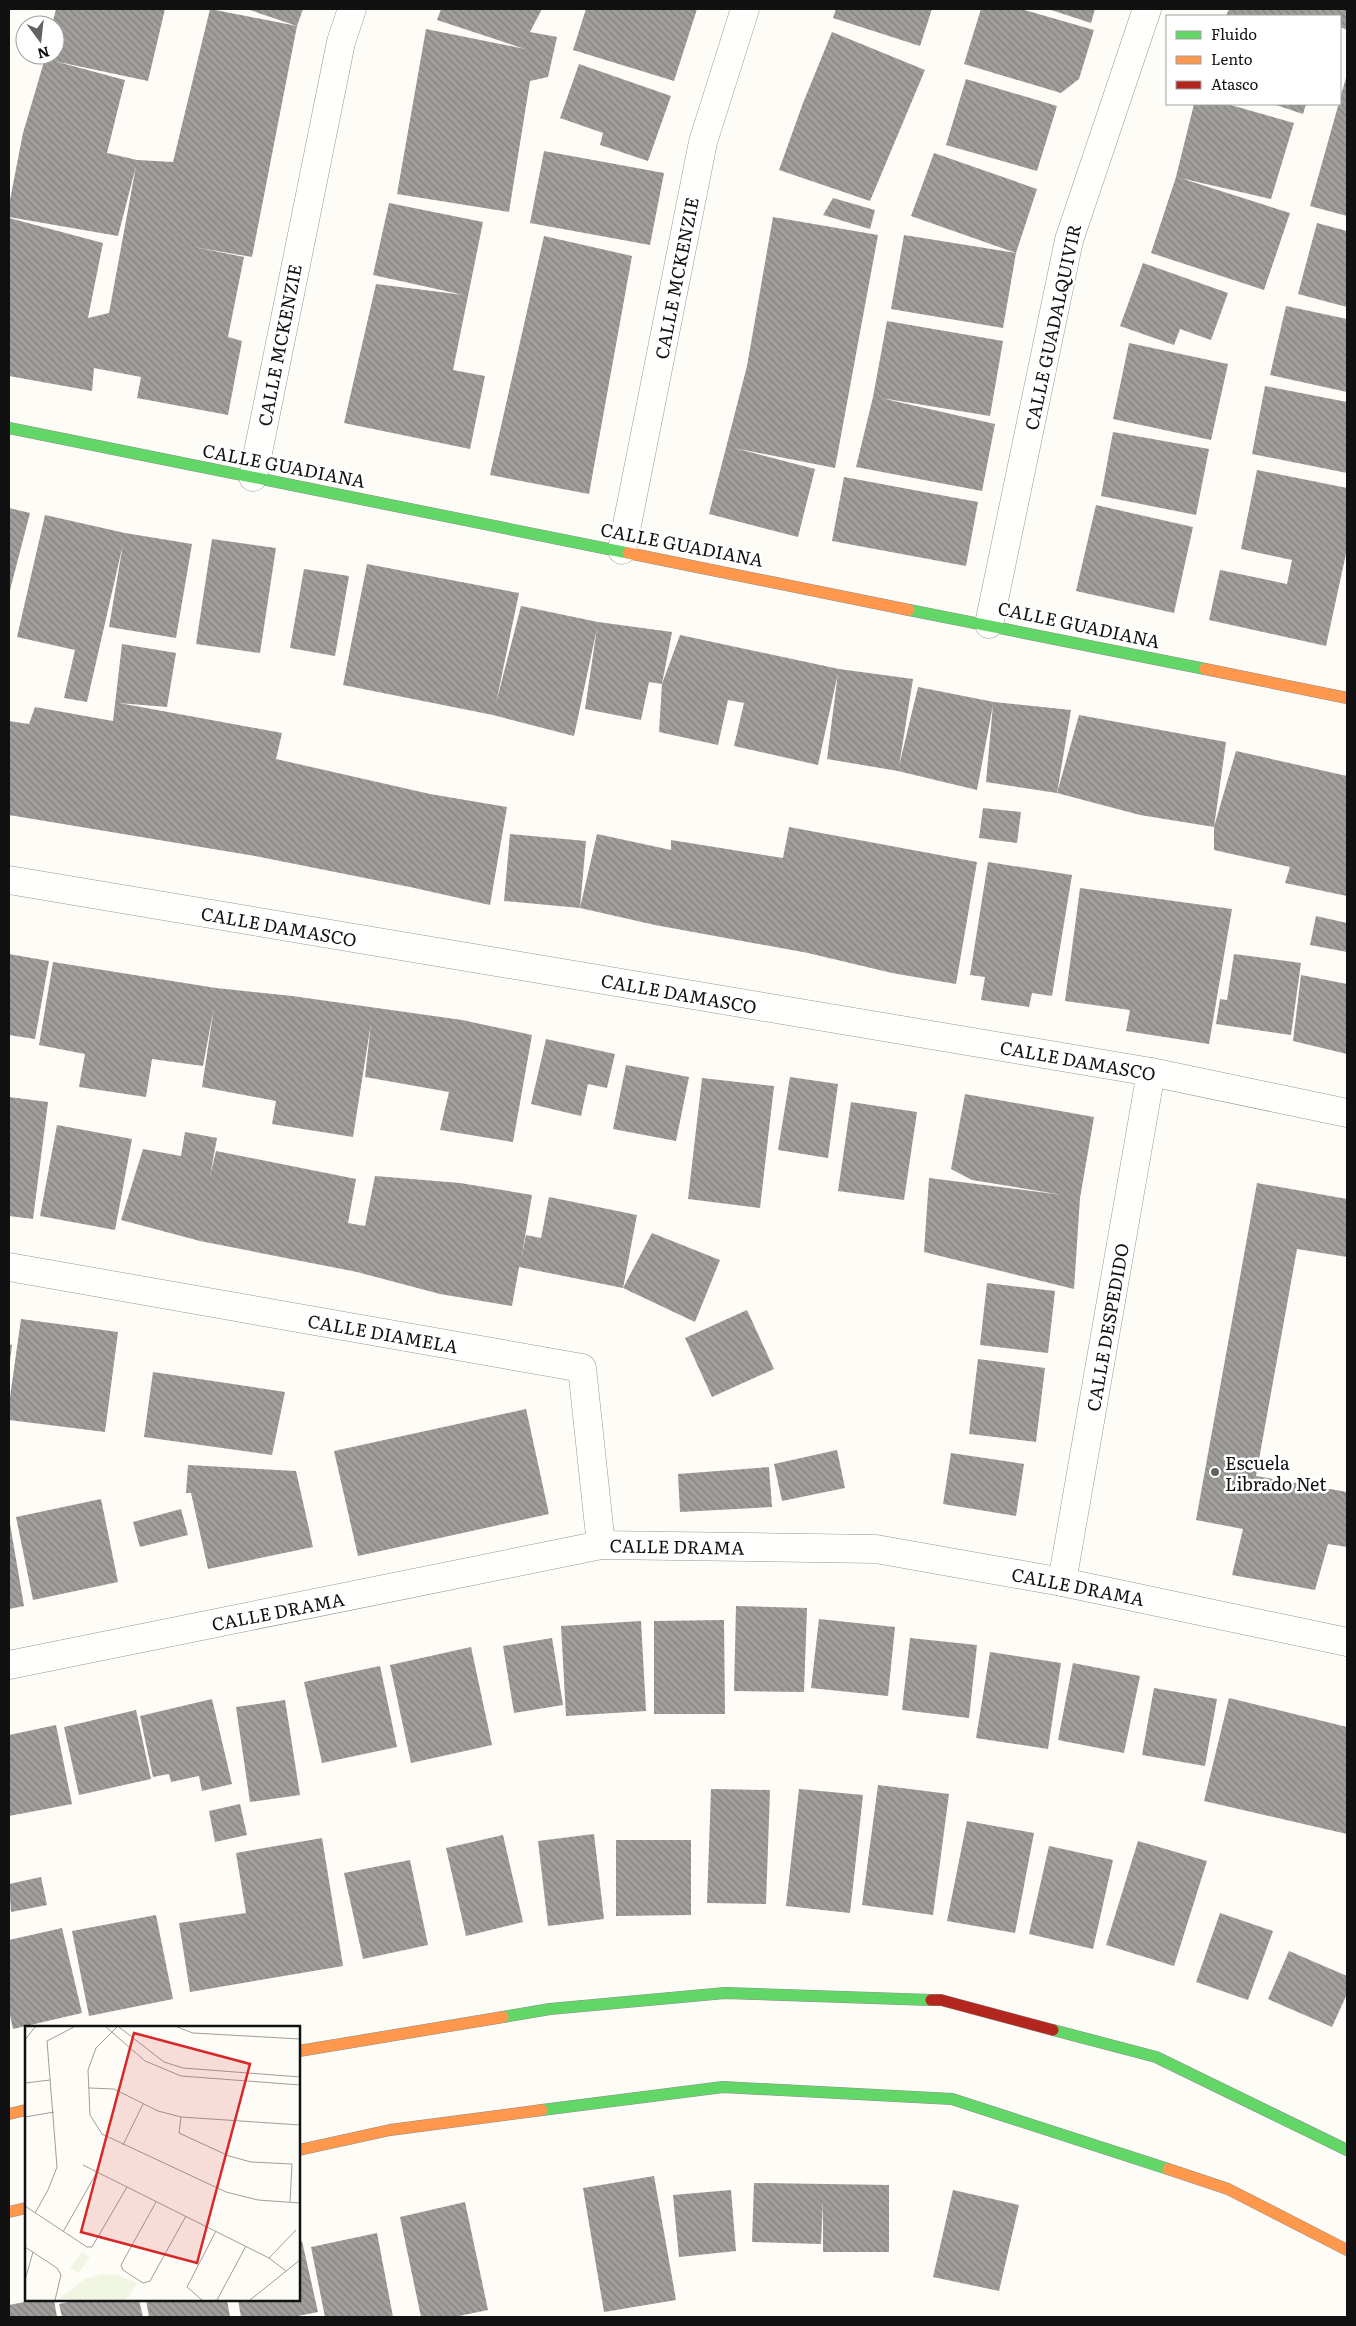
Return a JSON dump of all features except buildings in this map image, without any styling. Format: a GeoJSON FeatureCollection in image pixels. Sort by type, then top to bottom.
{"type":"FeatureCollection","features":[{"type":"Feature","properties":{"kind":"main road","name":"CALLE GUADIANA"},"geometry":{"type":"LineString","coordinates":[[9,428],[989,624],[1347,698]]}},
{"type":"Feature","properties":{"kind":"main road"},"geometry":{"type":"LineString","coordinates":[[300,2052],[550,2009],[725,1992],[941,2000],[1156,2057],[1347,2150]]}},
{"type":"Feature","properties":{"kind":"main road"},"geometry":{"type":"LineString","coordinates":[[300,2150],[390,2130],[723,2086],[952,2100],[1228,2189],[1347,2250]]}},
{"type":"Feature","properties":{"kind":"main road"},"geometry":{"type":"LineString","coordinates":[[9,2114],[25,2110]]}},
{"type":"Feature","properties":{"kind":"main road"},"geometry":{"type":"LineString","coordinates":[[9,2212],[25,2208]]}},
{"type":"Feature","properties":{"kind":"street","name":"CALLE MCKENZIE"},"geometry":{"type":"LineString","coordinates":[[253,477],[341,42],[352,9]]}},
{"type":"Feature","properties":{"kind":"street","name":"CALLE MCKENZIE"},"geometry":{"type":"LineString","coordinates":[[622,550],[703,142],[745,9]]}},
{"type":"Feature","properties":{"kind":"street","name":"CALLE GUADALQUIVIR"},"geometry":{"type":"LineString","coordinates":[[989,624],[1069,240],[1147,9]]}},
{"type":"Feature","properties":{"kind":"street","name":"CALLE DAMASCO"},"geometry":{"type":"LineString","coordinates":[[9,880],[1151,1072],[1347,1113]]}},
{"type":"Feature","properties":{"kind":"street","name":"CALLE DESPEDIDO"},"geometry":{"type":"LineString","coordinates":[[1062,1582],[1151,1072]]}},
{"type":"Feature","properties":{"kind":"street","name":"CALLE DIAMELA"},"geometry":{"type":"LineString","coordinates":[[9,1267],[582,1368],[601,1545]]}},
{"type":"Feature","properties":{"kind":"street","name":"CALLE DRAMA"},"geometry":{"type":"LineString","coordinates":[[9,1666],[601,1545],[876,1549],[1062,1582],[1347,1642]]}},
{"type":"Feature","properties":{"kind":"traffic: fast"},"geometry":{"type":"LineString","coordinates":[[9,428],[628,553]]}},
{"type":"Feature","properties":{"kind":"traffic: fast"},"geometry":{"type":"LineString","coordinates":[[909,610],[1205,669]]}},
{"type":"Feature","properties":{"kind":"traffic: fast"},"geometry":{"type":"LineString","coordinates":[[503,2017],[550,2009],[725,1993],[931,2000]]}},
{"type":"Feature","properties":{"kind":"traffic: fast"},"geometry":{"type":"LineString","coordinates":[[1053,2030],[1156,2057],[1347,2150]]}},
{"type":"Feature","properties":{"kind":"traffic: fast"},"geometry":{"type":"LineString","coordinates":[[542,2110],[723,2087],[952,2099],[1168,2169]]}},
{"type":"Feature","properties":{"kind":"traffic: slow"},"geometry":{"type":"LineString","coordinates":[[628,553],[909,610]]}},
{"type":"Feature","properties":{"kind":"traffic: slow"},"geometry":{"type":"LineString","coordinates":[[1205,669],[1347,698]]}},
{"type":"Feature","properties":{"kind":"traffic: slow"},"geometry":{"type":"LineString","coordinates":[[300,2051],[503,2017]]}},
{"type":"Feature","properties":{"kind":"traffic: slow"},"geometry":{"type":"LineString","coordinates":[[9,2114],[25,2110]]}},
{"type":"Feature","properties":{"kind":"traffic: slow"},"geometry":{"type":"LineString","coordinates":[[300,2150],[390,2130],[542,2110]]}},
{"type":"Feature","properties":{"kind":"traffic: slow"},"geometry":{"type":"LineString","coordinates":[[1168,2169],[1228,2189],[1347,2250]]}},
{"type":"Feature","properties":{"kind":"traffic: slow"},"geometry":{"type":"LineString","coordinates":[[9,2212],[25,2208]]}},
{"type":"Feature","properties":{"kind":"traffic: jam"},"geometry":{"type":"LineString","coordinates":[[931,2000],[941,2000],[1053,2030]]}},
{"type":"Feature","properties":{"kind":"place","name":"Escuela Librado Net"},"geometry":{"type":"Point","coordinates":[1215,1472]}}]}
